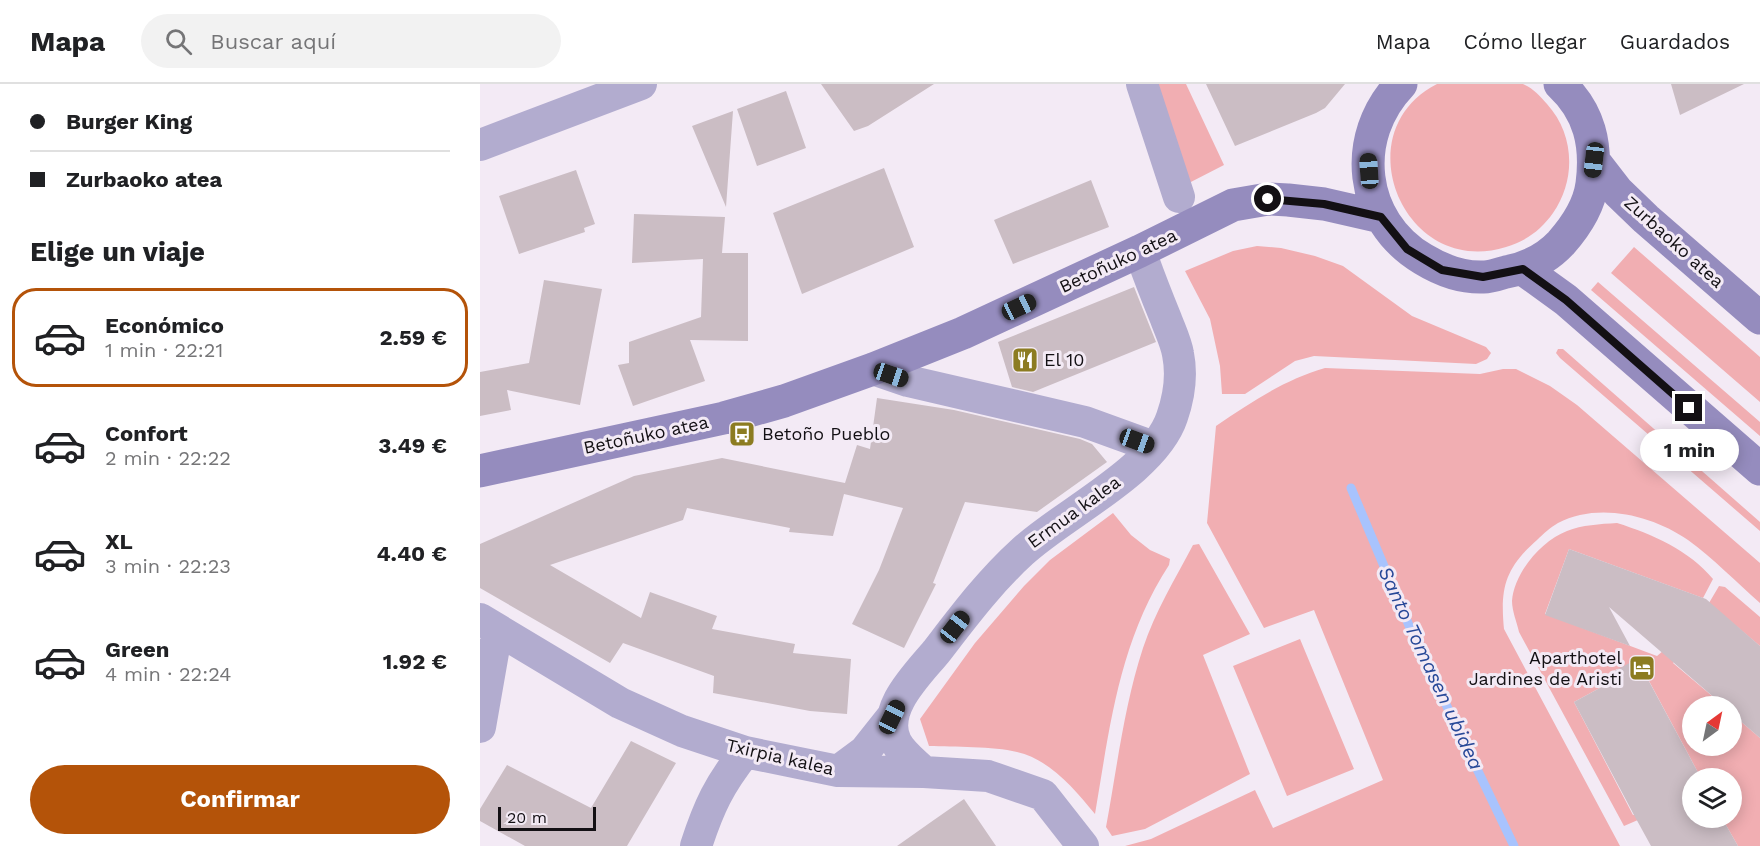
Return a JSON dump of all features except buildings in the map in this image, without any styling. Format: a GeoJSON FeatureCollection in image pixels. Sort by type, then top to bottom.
{"type":"FeatureCollection","features":[{"type":"Feature","properties":{"kind":"main road"},"geometry":{"type":"LineString","coordinates":[[1392,88],[1374,124],[1368,155],[1370,188],[1381,217],[1407,249],[1442,270],[1483,277],[1523,269],[1553,252],[1576,226],[1590,195],[1594,160],[1591,136],[1586,121],[1569,87]]}},
{"type":"Feature","properties":{"kind":"main road","name":"Zurbaoko atea"},"geometry":{"type":"LineString","coordinates":[[1594,160],[1618,192],[1646,219],[1760,318]]}},
{"type":"Feature","properties":{"kind":"main road","name":"Betoñuko atea"},"geometry":{"type":"LineString","coordinates":[[480,471],[733,416],[784,401],[963,333],[1233,205],[1268,199],[1324,204],[1381,217]]}},
{"type":"Feature","properties":{"kind":"main road"},"geometry":{"type":"LineString","coordinates":[[1523,269],[1566,300],[1760,469]]}},
{"type":"Feature","properties":{"kind":"street"},"geometry":{"type":"LineString","coordinates":[[480,145],[641,84]]}},
{"type":"Feature","properties":{"kind":"street"},"geometry":{"type":"LineString","coordinates":[[1142,84],[1179,197]]}},
{"type":"Feature","properties":{"kind":"street","name":"Ermua kalea"},"geometry":{"type":"LineString","coordinates":[[838,771],[865,751],[892,717],[900,700],[917,675],[1000,572],[1062,519],[1125,475],[1154,447],[1167,430],[1173,415],[1180,372],[1178,352],[1140,251]]}},
{"type":"Feature","properties":{"kind":"street"},"geometry":{"type":"LineString","coordinates":[[873,369],[908,381],[1085,422],[1154,447]]}},
{"type":"Feature","properties":{"kind":"street","name":"Txirpia kalea"},"geometry":{"type":"LineString","coordinates":[[480,619],[620,703],[682,731],[745,752],[838,771],[924,772],[988,776],[1043,795],[1083,846]]}},
{"type":"Feature","properties":{"kind":"street"},"geometry":{"type":"LineString","coordinates":[[480,727],[494,647]]}},
{"type":"Feature","properties":{"kind":"street"},"geometry":{"type":"LineString","coordinates":[[892,717],[895,741],[924,772]]}},
{"type":"Feature","properties":{"kind":"street"},"geometry":{"type":"LineString","coordinates":[[683,845],[706,814],[723,781],[745,752]]}},
{"type":"Feature","properties":{"kind":"shaded area"},"geometry":{"type":"Polygon","coordinates":[[[1152,84],[1186,84],[1224,165],[1185,185],[1152,84]]]}},
{"type":"Feature","properties":{"kind":"shaded area"},"geometry":{"type":"Polygon","coordinates":[[[1437,84],[1523,84],[1547,104],[1563,129],[1569,158],[1566,186],[1553,213],[1538,230],[1520,242],[1506,247],[1470,251],[1439,242],[1415,222],[1398,196],[1391,165],[1394,134],[1409,106],[1437,84]]]}},
{"type":"Feature","properties":{"kind":"shaded area"},"geometry":{"type":"Polygon","coordinates":[[[1257,246],[1281,248],[1343,266],[1412,316],[1486,347],[1491,353],[1487,359],[1476,364],[1314,356],[1295,361],[1245,394],[1222,394],[1220,366],[1210,319],[1185,271],[1233,251],[1257,246]]]}},
{"type":"Feature","properties":{"kind":"shaded area"},"geometry":{"type":"Polygon","coordinates":[[[1634,247],[1760,357],[1760,402],[1611,273],[1634,247]]]}},
{"type":"Feature","properties":{"kind":"shaded area"},"geometry":{"type":"Polygon","coordinates":[[[1598,282],[1760,422],[1760,436],[1591,290],[1598,282]]]}},
{"type":"Feature","properties":{"kind":"shaded area"},"geometry":{"type":"Polygon","coordinates":[[[1558,349],[1563,349],[1760,522],[1760,531],[1560,358],[1556,353],[1558,349]]]}},
{"type":"Feature","properties":{"kind":"shaded area"},"geometry":{"type":"Polygon","coordinates":[[[1325,368],[1480,374],[1516,369],[1550,386],[1577,405],[1760,563],[1760,603],[1706,554],[1674,531],[1625,514],[1590,513],[1558,523],[1544,533],[1526,550],[1511,570],[1504,590],[1504,629],[1620,846],[1125,846],[1151,839],[1255,790],[1273,828],[1383,780],[1314,610],[1264,628],[1207,523],[1216,426],[1282,385],[1325,368]]]}},
{"type":"Feature","properties":{"kind":"shaded area"},"geometry":{"type":"Polygon","coordinates":[[[1113,513],[1131,535],[1150,550],[1170,559],[1138,624],[1128,654],[1112,717],[1095,814],[1061,777],[1041,762],[1007,750],[929,746],[920,719],[975,643],[1024,586],[1050,560],[1113,513]]]}},
{"type":"Feature","properties":{"kind":"shaded area"},"geometry":{"type":"Polygon","coordinates":[[[1617,523],[1669,544],[1693,560],[1713,579],[1703,598],[1569,549],[1545,614],[1657,656],[1670,645],[1689,644],[1673,663],[1712,696],[1682,696],[1682,743],[1641,666],[1617,669],[1603,677],[1607,684],[1574,702],[1633,815],[1661,810],[1624,826],[1519,632],[1512,601],[1523,569],[1539,550],[1567,531],[1598,524],[1617,523]]]}},
{"type":"Feature","properties":{"kind":"shaded area"},"geometry":{"type":"Polygon","coordinates":[[[1199,544],[1250,634],[1203,655],[1250,774],[1145,829],[1112,836],[1106,827],[1136,670],[1159,609],[1193,545],[1199,544]]]}},
{"type":"Feature","properties":{"kind":"shaded area"},"geometry":{"type":"Polygon","coordinates":[[[1719,586],[1725,587],[1760,617],[1760,646],[1709,603],[1719,586]]]}},
{"type":"Feature","properties":{"kind":"shaded area"},"geometry":{"type":"Polygon","coordinates":[[[1300,639],[1354,769],[1287,796],[1233,666],[1300,639]]]}},
{"type":"Feature","properties":{"kind":"shaded area"},"geometry":{"type":"Polygon","coordinates":[[[1742,722],[1760,738],[1760,846],[1738,846],[1728,828],[1742,828],[1742,768],[1696,768],[1689,756],[1742,756],[1742,722]]]}},
{"type":"Feature","properties":{"kind":"waterway","name":"Santo Tomasen ubidea"},"geometry":{"type":"LineString","coordinates":[[1351,488],[1416,642],[1514,846]]}},
{"type":"Feature","properties":{"kind":"place","name":"El 10"},"geometry":{"type":"Point","coordinates":[1025,360]}},
{"type":"Feature","properties":{"kind":"place","name":"Betoño Pueblo"},"geometry":{"type":"Point","coordinates":[742,434]}},
{"type":"Feature","properties":{"kind":"place","name":"Aparthotel Jardines de Aristi"},"geometry":{"type":"Point","coordinates":[1642,668]}},
{"type":"Feature","properties":{"kind":"route"},"geometry":{"type":"LineString","coordinates":[[1268,199],[1324,204],[1381,217],[1407,249],[1442,270],[1483,277],[1523,269],[1566,300],[1689,408]]}}]}
